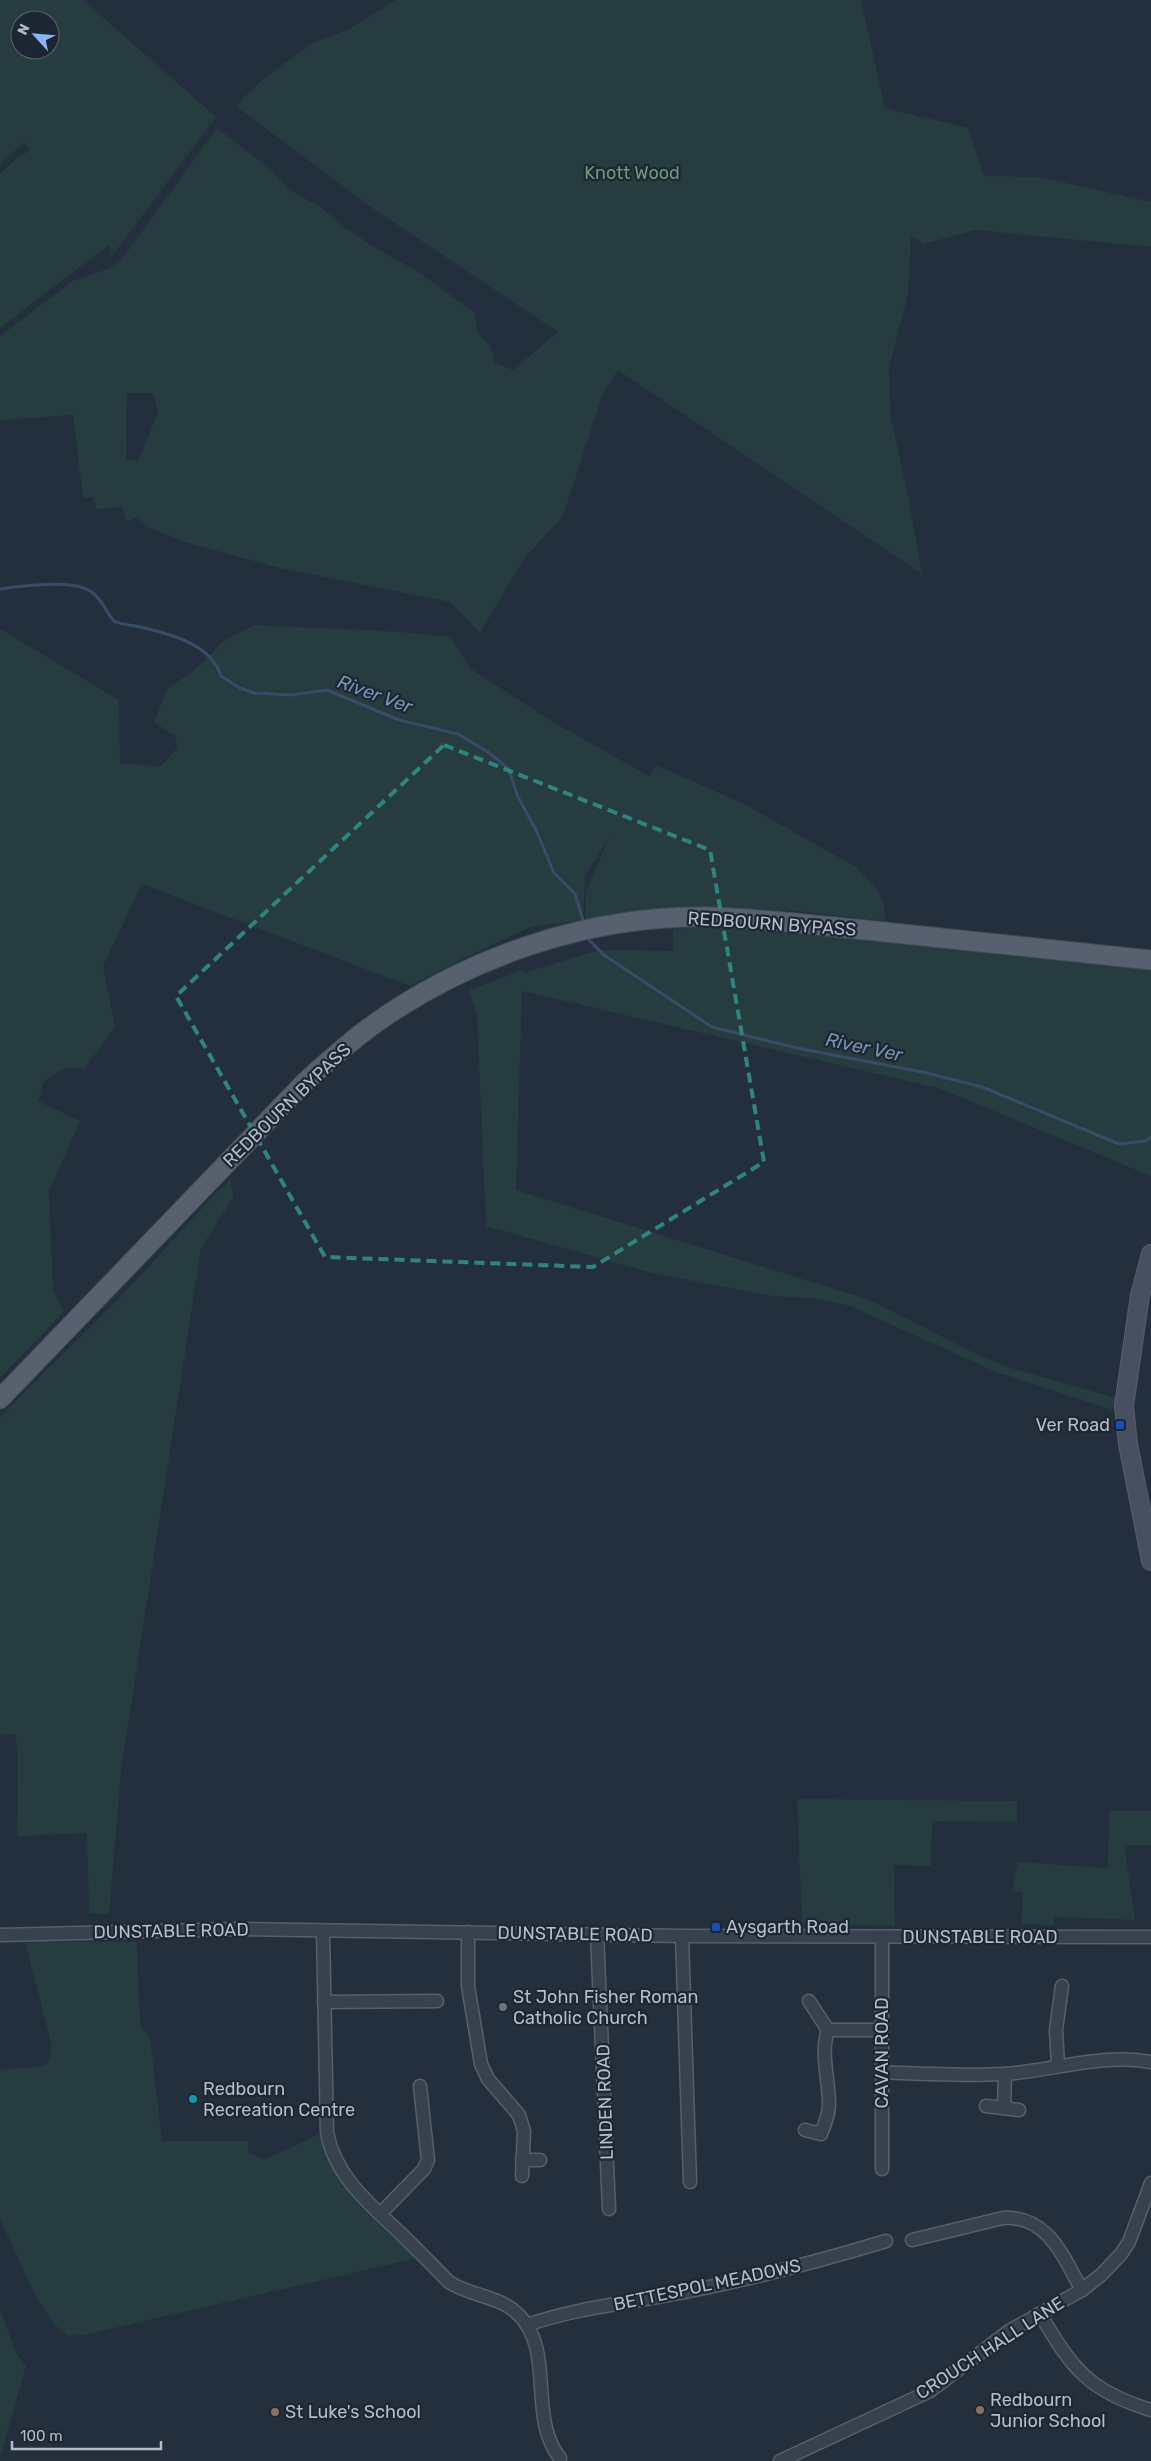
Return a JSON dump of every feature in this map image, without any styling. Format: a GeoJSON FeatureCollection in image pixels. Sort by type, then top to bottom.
{"type":"FeatureCollection","features":[{"type":"Feature","properties":{"kind":"main road","name":"REDBOURN BYPASS"},"geometry":{"type":"LineString","coordinates":[[0,1399],[305,1082],[334,1056],[370,1027],[419,995],[497,957],[552,939],[602,926],[648,920],[713,917],[801,924],[1151,960]]}},
{"type":"Feature","properties":{"kind":"street"},"geometry":{"type":"LineString","coordinates":[[1151,1254],[1146,1296],[1124,1406],[1128,1444],[1151,1561]]}},
{"type":"Feature","properties":{"kind":"street","name":"DUNSTABLE ROAD"},"geometry":{"type":"LineString","coordinates":[[0,1935],[239,1929],[682,1936],[1151,1936]]}},
{"type":"Feature","properties":{"kind":"street"},"geometry":{"type":"LineString","coordinates":[[323,1931],[328,2140],[338,2165],[380,2214],[449,2282],[461,2290],[506,2305],[528,2325],[536,2346],[541,2403],[552,2445],[561,2460]]}},
{"type":"Feature","properties":{"kind":"street"},"geometry":{"type":"LineString","coordinates":[[468,1932],[467,1970],[480,2064],[488,2079],[519,2115],[524,2131],[522,2176]]}},
{"type":"Feature","properties":{"kind":"street","name":"LINDEN ROAD"},"geometry":{"type":"LineString","coordinates":[[598,1935],[609,2209]]}},
{"type":"Feature","properties":{"kind":"street"},"geometry":{"type":"LineString","coordinates":[[682,1936],[690,2182]]}},
{"type":"Feature","properties":{"kind":"street","name":"CAVAN ROAD"},"geometry":{"type":"LineString","coordinates":[[882,1937],[882,2169]]}},
{"type":"Feature","properties":{"kind":"street"},"geometry":{"type":"LineString","coordinates":[[1058,2066],[1056,2030],[1062,1986]]}},
{"type":"Feature","properties":{"kind":"street"},"geometry":{"type":"LineString","coordinates":[[324,2002],[436,2001]]}},
{"type":"Feature","properties":{"kind":"street"},"geometry":{"type":"LineString","coordinates":[[805,2130],[822,2134],[829,2106],[825,2045],[828,2030],[809,2001]]}},
{"type":"Feature","properties":{"kind":"street"},"geometry":{"type":"LineString","coordinates":[[828,2030],[882,2030]]}},
{"type":"Feature","properties":{"kind":"street"},"geometry":{"type":"LineString","coordinates":[[882,2072],[1005,2074],[1100,2060],[1125,2059],[1151,2062]]}},
{"type":"Feature","properties":{"kind":"street"},"geometry":{"type":"LineString","coordinates":[[1004,2108],[1005,2074]]}},
{"type":"Feature","properties":{"kind":"street"},"geometry":{"type":"LineString","coordinates":[[380,2214],[424,2169],[428,2160],[420,2086]]}},
{"type":"Feature","properties":{"kind":"street"},"geometry":{"type":"LineString","coordinates":[[986,2106],[1019,2110]]}},
{"type":"Feature","properties":{"kind":"street"},"geometry":{"type":"LineString","coordinates":[[522,2160],[540,2160]]}},
{"type":"Feature","properties":{"kind":"street","name":"CROUCH HALL LANE"},"geometry":{"type":"LineString","coordinates":[[782,2461],[930,2391],[1003,2336],[1082,2290],[1101,2275],[1121,2254],[1129,2242],[1151,2183]]}},
{"type":"Feature","properties":{"kind":"street"},"geometry":{"type":"LineString","coordinates":[[912,2240],[1003,2218],[1018,2218],[1037,2224],[1052,2238],[1082,2290]]}},
{"type":"Feature","properties":{"kind":"street","name":"BETTESPOL MEADOWS"},"geometry":{"type":"LineString","coordinates":[[528,2325],[552,2317],[696,2290],[841,2255],[886,2241]]}},
{"type":"Feature","properties":{"kind":"street"},"geometry":{"type":"LineString","coordinates":[[1040,2314],[1072,2364],[1085,2376],[1118,2398],[1151,2410]]}},
{"type":"Feature","properties":{"kind":"highlighted area"},"geometry":{"type":"Polygon","coordinates":[[[444,745],[710,850],[764,1162],[593,1267],[325,1257],[176,996],[444,745]]]}},
{"type":"Feature","properties":{"kind":"green space"},"geometry":{"type":"Polygon","coordinates":[[[0,0],[83,0],[216,117],[112,256],[110,244],[0,328],[0,174],[18,157],[31,150],[24,142],[0,165],[0,0]]]}},
{"type":"Feature","properties":{"kind":"green space","name":"Knott Wood"},"geometry":{"type":"Polygon","coordinates":[[[396,0],[861,0],[885,108],[968,128],[984,176],[1039,177],[1151,202],[1151,247],[976,230],[924,244],[911,236],[908,294],[889,369],[891,418],[922,574],[618,370],[603,393],[563,516],[523,560],[480,633],[450,602],[279,568],[185,542],[149,528],[137,517],[127,522],[122,507],[96,509],[93,497],[83,498],[73,415],[0,420],[0,336],[73,281],[113,267],[122,259],[217,128],[261,162],[291,191],[322,208],[344,227],[374,247],[417,271],[475,313],[478,334],[490,345],[495,363],[513,370],[558,332],[368,205],[237,107],[242,99],[263,79],[312,43],[349,29],[396,0]],[[127,393],[126,459],[138,461],[158,413],[153,393],[127,393]]]}},
{"type":"Feature","properties":{"kind":"green space"},"geometry":{"type":"Polygon","coordinates":[[[255,625],[426,634],[450,637],[471,669],[553,722],[649,776],[656,765],[744,804],[856,867],[879,892],[884,906],[885,921],[794,911],[690,907],[585,920],[586,892],[609,838],[585,875],[583,920],[531,927],[468,956],[410,986],[142,884],[103,966],[115,1027],[85,1068],[65,1068],[43,1082],[38,1101],[80,1121],[49,1191],[53,1290],[64,1311],[0,1378],[0,629],[119,700],[120,763],[160,767],[177,748],[175,736],[154,722],[168,688],[195,670],[225,640],[255,625]]]}},
{"type":"Feature","properties":{"kind":"green space"},"geometry":{"type":"Polygon","coordinates":[[[716,926],[846,933],[1151,969],[1151,1176],[938,1088],[522,991],[516,1190],[870,1300],[976,1354],[1011,1368],[1116,1398],[1112,1410],[996,1372],[850,1306],[815,1298],[772,1296],[652,1273],[486,1226],[477,1016],[469,990],[523,970],[524,973],[598,950],[673,951],[673,929],[716,926]]]}},
{"type":"Feature","properties":{"kind":"green space"},"geometry":{"type":"Polygon","coordinates":[[[230,1180],[234,1196],[201,1248],[121,1771],[109,1914],[89,1913],[87,1833],[17,1836],[18,1754],[15,1734],[0,1736],[0,1418],[123,1294],[230,1180]]]}},
{"type":"Feature","properties":{"kind":"green space"},"geometry":{"type":"Polygon","coordinates":[[[797,1799],[1017,1801],[1017,1822],[932,1821],[931,1866],[894,1865],[895,1926],[802,1924],[797,1799]]]}},
{"type":"Feature","properties":{"kind":"green space"},"geometry":{"type":"Polygon","coordinates":[[[1109,1811],[1151,1811],[1151,1845],[1124,1845],[1135,1920],[1054,1917],[1053,1925],[1021,1924],[1023,1892],[1012,1891],[1018,1862],[1108,1868],[1109,1811]]]}},
{"type":"Feature","properties":{"kind":"green space"},"geometry":{"type":"Polygon","coordinates":[[[25,1941],[137,1942],[140,2026],[150,2037],[162,2141],[248,2141],[248,2152],[264,2160],[321,2133],[326,2153],[334,2171],[345,2188],[372,2218],[418,2258],[84,2335],[68,2336],[55,2325],[36,2297],[0,2219],[0,2070],[44,2066],[49,2061],[52,2046],[25,1941]]]}},
{"type":"Feature","properties":{"kind":"green space"},"geometry":{"type":"Polygon","coordinates":[[[0,2309],[16,2353],[26,2366],[0,2458],[0,2309]]]}},
{"type":"Feature","properties":{"kind":"waterway","name":"River Ver"},"geometry":{"type":"LineString","coordinates":[[0,589],[48,584],[85,588],[96,596],[114,621],[164,633],[188,642],[208,656],[216,665],[221,676],[240,688],[254,693],[290,695],[327,690],[399,720],[458,734],[488,752],[508,768],[518,797],[536,830],[554,873],[575,894],[583,920]]}},
{"type":"Feature","properties":{"kind":"waterway","name":"River Ver"},"geometry":{"type":"LineString","coordinates":[[588,939],[604,955],[712,1027],[797,1048],[927,1073],[982,1087],[1119,1144],[1146,1141],[1151,1137]]}},
{"type":"Feature","properties":{"kind":"place","name":"Ver Road"},"geometry":{"type":"Point","coordinates":[1120,1425]}},
{"type":"Feature","properties":{"kind":"place","name":"Aysgarth Road"},"geometry":{"type":"Point","coordinates":[716,1927]}},
{"type":"Feature","properties":{"kind":"place","name":"St John Fisher Roman Catholic Church"},"geometry":{"type":"Point","coordinates":[503,2007]}},
{"type":"Feature","properties":{"kind":"place","name":"Redbourn Recreation Centre"},"geometry":{"type":"Point","coordinates":[193,2099]}},
{"type":"Feature","properties":{"kind":"place","name":"Redbourn Junior School"},"geometry":{"type":"Point","coordinates":[980,2410]}},
{"type":"Feature","properties":{"kind":"place","name":"St Luke's School"},"geometry":{"type":"Point","coordinates":[275,2412]}}]}
